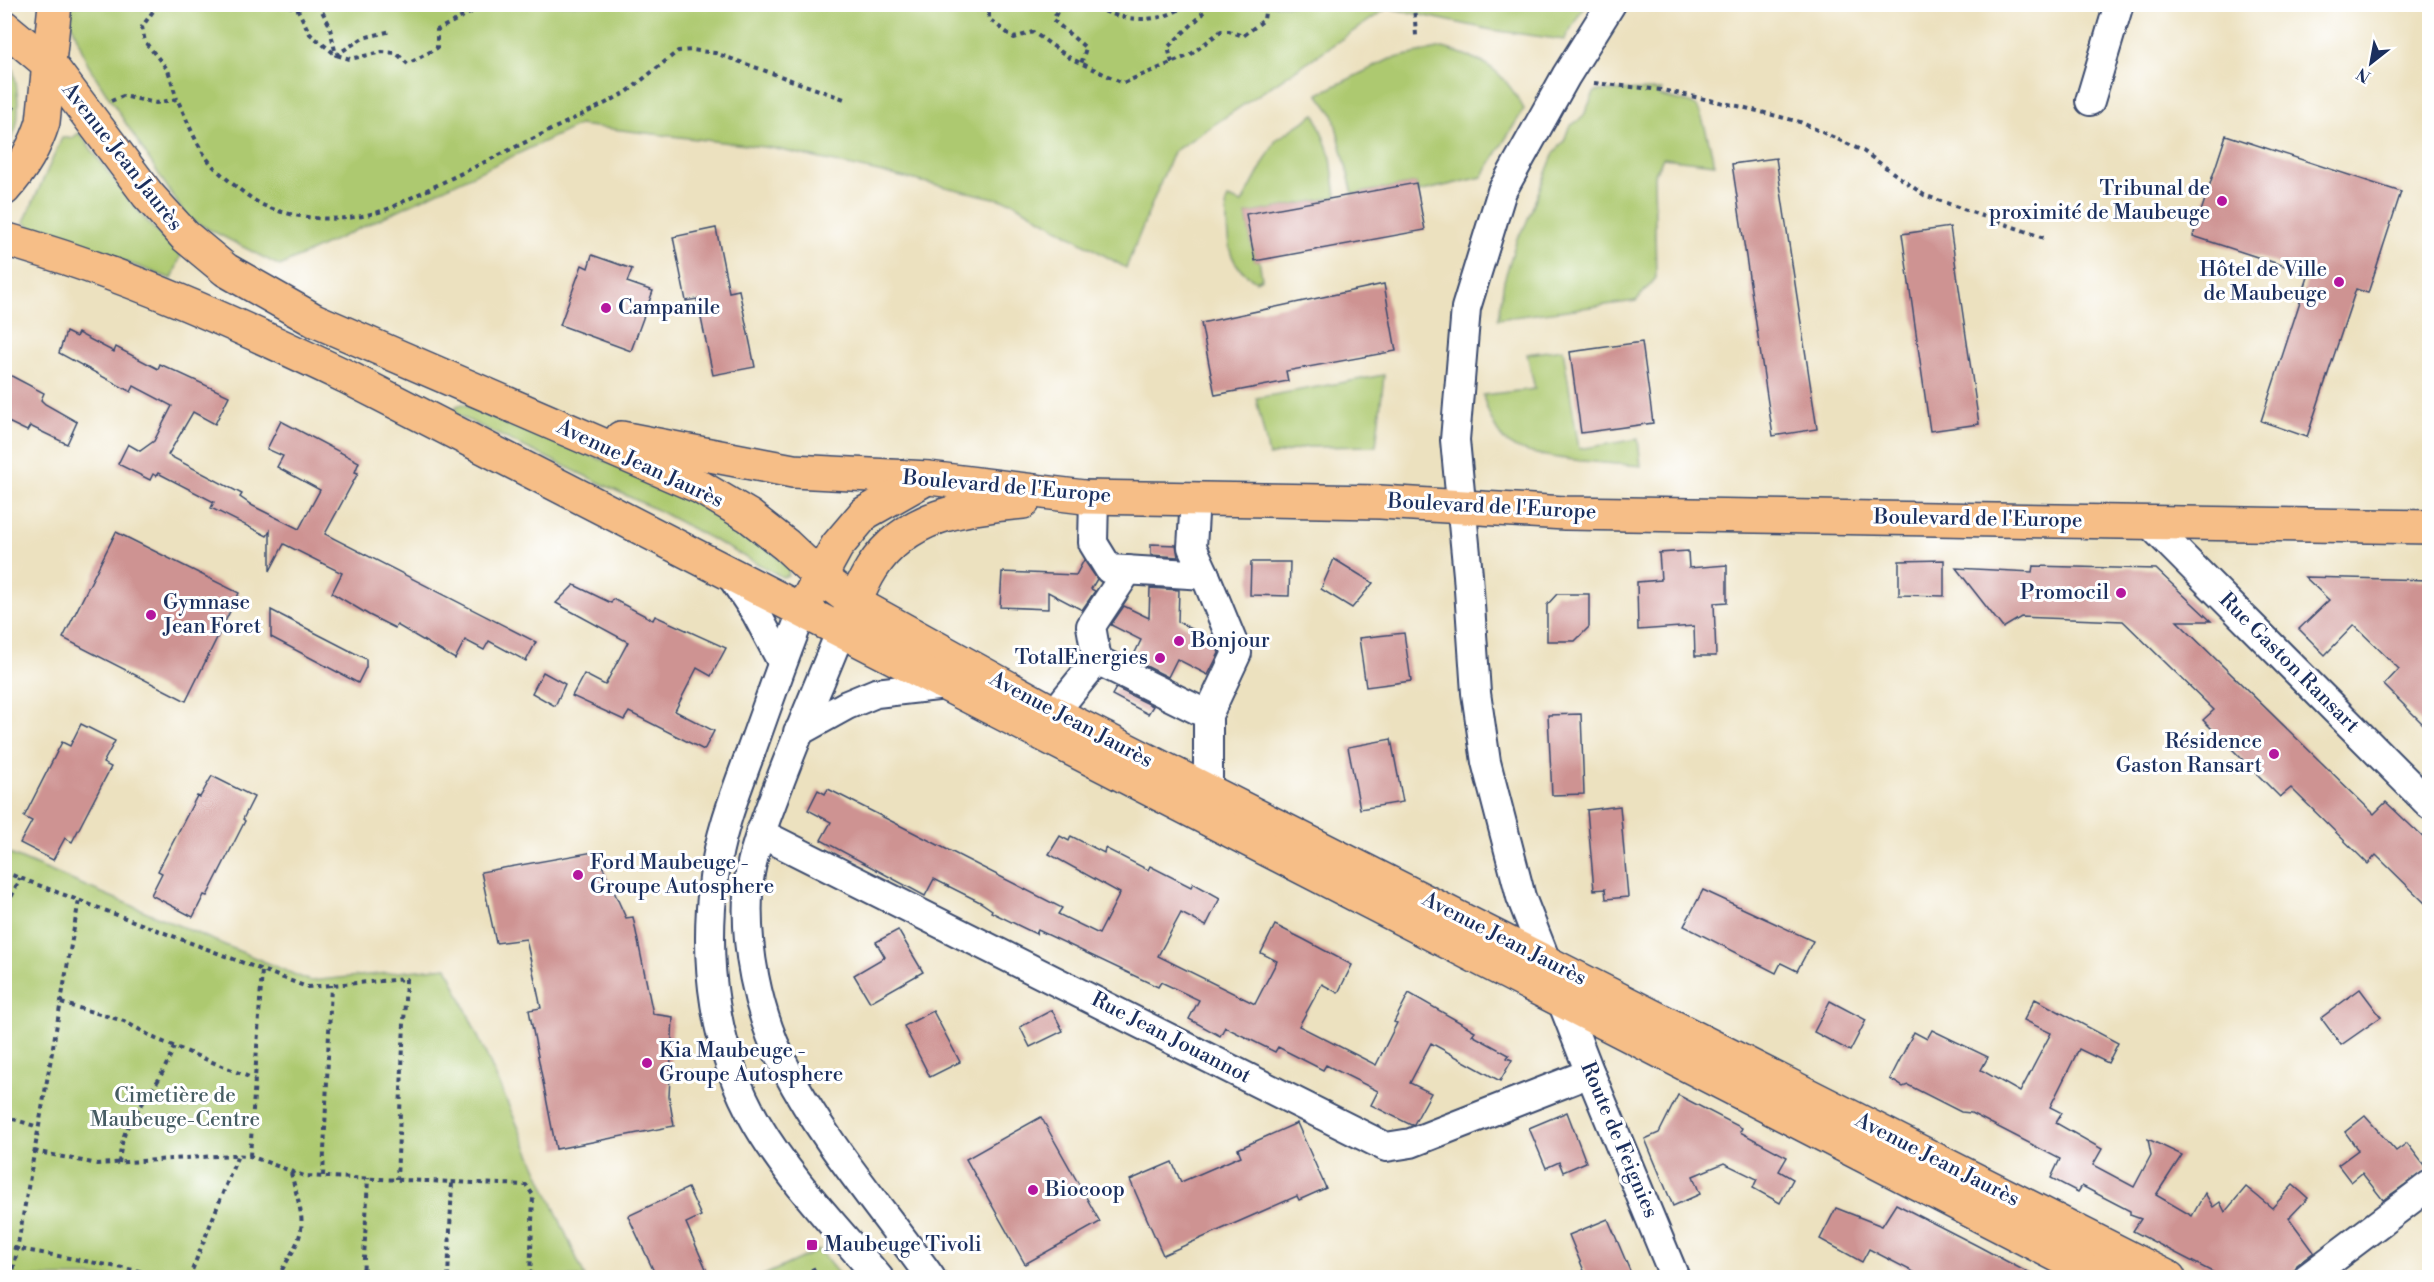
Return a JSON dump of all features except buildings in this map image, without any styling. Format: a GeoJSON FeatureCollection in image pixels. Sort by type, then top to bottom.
{"type":"FeatureCollection","features":[{"type":"Feature","properties":{"kind":"main road"},"geometry":{"type":"LineString","coordinates":[[4,189],[21,170],[37,140],[43,122],[51,66],[55,4]]}},
{"type":"Feature","properties":{"kind":"main road","name":"Avenue Jean Jaurès"},"geometry":{"type":"LineString","coordinates":[[4,27],[51,66],[147,195],[185,236],[225,270],[314,320],[700,487],[749,516],[786,544],[819,576],[848,616],[946,685],[2102,1278]]}},
{"type":"Feature","properties":{"kind":"main road","name":"Avenue Jean Jaurès"},"geometry":{"type":"LineString","coordinates":[[4,239],[87,264],[258,334],[505,457],[803,610],[848,616],[1054,713],[1546,960],[2169,1278]]}},
{"type":"Feature","properties":{"kind":"main road","name":"Boulevard de l'Europe"},"geometry":{"type":"LineString","coordinates":[[560,427],[794,471],[928,477],[1089,497],[1195,498],[1565,513],[2430,527]]}},
{"type":"Feature","properties":{"kind":"main road"},"geometry":{"type":"LineString","coordinates":[[803,610],[819,576],[837,546],[865,513],[928,477]]}},
{"type":"Feature","properties":{"kind":"main road"},"geometry":{"type":"LineString","coordinates":[[848,616],[872,569],[888,548],[909,530],[938,516],[990,505],[1089,497]]}},
{"type":"Feature","properties":{"kind":"street","name":"Route de Feignies"},"geometry":{"type":"LineString","coordinates":[[1611,4],[1566,76],[1502,190],[1466,308],[1455,440],[1476,693],[1486,762],[1521,897],[1590,1073],[1675,1278]]}},
{"type":"Feature","properties":{"kind":"street"},"geometry":{"type":"LineString","coordinates":[[2090,100],[2119,4]]}},
{"type":"Feature","properties":{"kind":"street"},"geometry":{"type":"LineString","coordinates":[[1089,497],[1093,543],[1109,569],[1204,575]]}},
{"type":"Feature","properties":{"kind":"street"},"geometry":{"type":"LineString","coordinates":[[1195,498],[1192,547],[1237,653],[1208,715],[1208,791]]}},
{"type":"Feature","properties":{"kind":"street","name":"Rue Gaston Ransart"},"geometry":{"type":"LineString","coordinates":[[2148,522],[2430,805]]}},
{"type":"Feature","properties":{"kind":"street"},"geometry":{"type":"LineString","coordinates":[[1054,713],[1097,660],[1091,626],[1128,570]]}},
{"type":"Feature","properties":{"kind":"street"},"geometry":{"type":"LineString","coordinates":[[730,573],[761,622],[782,662]]}},
{"type":"Feature","properties":{"kind":"street"},"geometry":{"type":"LineString","coordinates":[[803,610],[729,811],[714,876],[709,949],[717,1015],[729,1067],[758,1125],[799,1184],[879,1278]]}},
{"type":"Feature","properties":{"kind":"street"},"geometry":{"type":"LineString","coordinates":[[848,616],[798,732],[760,833],[749,879],[748,919],[761,1008],[786,1069],[840,1154],[931,1278]]}},
{"type":"Feature","properties":{"kind":"street"},"geometry":{"type":"LineString","coordinates":[[1097,660],[1208,715]]}},
{"type":"Feature","properties":{"kind":"street"},"geometry":{"type":"LineString","coordinates":[[798,732],[847,705],[876,693],[946,685]]}},
{"type":"Feature","properties":{"kind":"street","name":"Rue Jean Jouannot"},"geometry":{"type":"LineString","coordinates":[[760,833],[1386,1147],[1411,1143],[1590,1073]]}},
{"type":"Feature","properties":{"kind":"street"},"geometry":{"type":"LineString","coordinates":[[2307,1278],[2430,1185]]}},
{"type":"Feature","properties":{"kind":"path"},"geometry":{"type":"LineString","coordinates":[[158,4],[142,27],[145,42],[168,70],[177,99],[203,153],[214,166],[263,205],[293,213],[343,219],[363,218],[390,208],[627,92],[678,51],[715,53],[847,100]]}},
{"type":"Feature","properties":{"kind":"path"},"geometry":{"type":"LineString","coordinates":[[280,4],[297,8],[310,34],[336,55],[350,59],[382,52],[396,53],[408,64],[437,48],[437,30],[487,4]]}},
{"type":"Feature","properties":{"kind":"path"},"geometry":{"type":"LineString","coordinates":[[318,4],[329,24],[336,55]]}},
{"type":"Feature","properties":{"kind":"path"},"geometry":{"type":"LineString","coordinates":[[989,4],[989,19],[1014,38],[1033,32],[1081,64],[1123,83],[1190,55],[1221,31],[1243,36],[1264,20],[1266,4]]}},
{"type":"Feature","properties":{"kind":"path"},"geometry":{"type":"LineString","coordinates":[[1061,4],[1053,20],[1086,48],[1081,64]]}},
{"type":"Feature","properties":{"kind":"path"},"geometry":{"type":"LineString","coordinates":[[1088,4],[1128,20],[1150,20],[1188,4]]}},
{"type":"Feature","properties":{"kind":"path"},"geometry":{"type":"LineString","coordinates":[[1172,63],[1168,47],[1201,19],[1203,14],[1197,4]]}},
{"type":"Feature","properties":{"kind":"path"},"geometry":{"type":"LineString","coordinates":[[1414,4],[1416,36]]}},
{"type":"Feature","properties":{"kind":"path"},"geometry":{"type":"LineString","coordinates":[[336,55],[363,38],[391,32]]}},
{"type":"Feature","properties":{"kind":"path"},"geometry":{"type":"LineString","coordinates":[[1566,76],[1606,86],[1662,90],[1800,122],[1863,151],[1924,195],[2044,238]]}},
{"type":"Feature","properties":{"kind":"path"},"geometry":{"type":"LineString","coordinates":[[89,116],[116,97],[156,103],[177,99]]}},
{"type":"Feature","properties":{"kind":"path"},"geometry":{"type":"LineString","coordinates":[[4,872],[307,987],[406,979],[397,1179]]}},
{"type":"Feature","properties":{"kind":"path"},"geometry":{"type":"LineString","coordinates":[[4,913],[20,878]]}},
{"type":"Feature","properties":{"kind":"path"},"geometry":{"type":"LineString","coordinates":[[12,1278],[79,900]]}},
{"type":"Feature","properties":{"kind":"path"},"geometry":{"type":"LineString","coordinates":[[250,1156],[262,970]]}},
{"type":"Feature","properties":{"kind":"path"},"geometry":{"type":"LineString","coordinates":[[323,1176],[331,985]]}},
{"type":"Feature","properties":{"kind":"path"},"geometry":{"type":"LineString","coordinates":[[61,1003],[124,1021],[174,1047],[254,1079]]}},
{"type":"Feature","properties":{"kind":"path"},"geometry":{"type":"LineString","coordinates":[[119,1163],[121,1142],[128,1122],[152,1090],[174,1047]]}},
{"type":"Feature","properties":{"kind":"path"},"geometry":{"type":"LineString","coordinates":[[4,1116],[39,1127]]}},
{"type":"Feature","properties":{"kind":"path"},"geometry":{"type":"LineString","coordinates":[[34,1151],[77,1161],[119,1163],[238,1155],[250,1156],[291,1173],[526,1185],[533,1195],[530,1278]]}},
{"type":"Feature","properties":{"kind":"path"},"geometry":{"type":"LineString","coordinates":[[189,1278],[238,1155]]}},
{"type":"Feature","properties":{"kind":"path"},"geometry":{"type":"LineString","coordinates":[[277,1278],[301,1239],[303,1229],[291,1173]]}},
{"type":"Feature","properties":{"kind":"path"},"geometry":{"type":"LineString","coordinates":[[363,1278],[368,1178]]}},
{"type":"Feature","properties":{"kind":"path"},"geometry":{"type":"LineString","coordinates":[[448,1278],[452,1181]]}},
{"type":"Feature","properties":{"kind":"path"},"geometry":{"type":"LineString","coordinates":[[4,1246],[177,1278]]}},
{"type":"Feature","properties":{"kind":"path"},"geometry":{"type":"LineString","coordinates":[[795,1278],[816,1268]]}},
{"type":"Feature","properties":{"kind":"green space"},"geometry":{"type":"Polygon","coordinates":[[[64,5],[1585,5],[1564,40],[1492,30],[1388,8],[1173,152],[1126,268],[1012,202],[772,148],[579,125],[280,266],[187,218],[88,65],[64,5]]]}},
{"type":"Feature","properties":{"kind":"green space"},"geometry":{"type":"Polygon","coordinates":[[[1443,48],[1471,57],[1491,68],[1508,84],[1524,109],[1482,177],[1418,192],[1416,183],[1353,194],[1333,114],[1318,94],[1390,59],[1443,48]]]}},
{"type":"Feature","properties":{"kind":"green space"},"geometry":{"type":"Polygon","coordinates":[[[5,54],[15,79],[18,110],[15,130],[5,152],[5,54]]]}},
{"type":"Feature","properties":{"kind":"green space"},"geometry":{"type":"Polygon","coordinates":[[[1662,90],[1659,96],[1688,102],[1699,109],[1715,164],[1663,158],[1654,176],[1656,278],[1636,301],[1498,319],[1504,281],[1517,238],[1525,226],[1554,153],[1564,141],[1569,127],[1583,117],[1595,91],[1662,90]]]}},
{"type":"Feature","properties":{"kind":"green space"},"geometry":{"type":"Polygon","coordinates":[[[1315,114],[1331,158],[1336,197],[1246,214],[1255,260],[1259,260],[1262,278],[1256,281],[1237,265],[1232,257],[1229,248],[1226,203],[1228,198],[1242,203],[1276,140],[1315,114]]]}},
{"type":"Feature","properties":{"kind":"green space"},"geometry":{"type":"Polygon","coordinates":[[[79,133],[140,213],[181,255],[172,279],[30,227],[24,222],[62,138],[72,138],[79,133]]]}},
{"type":"Feature","properties":{"kind":"green space"},"geometry":{"type":"Polygon","coordinates":[[[1563,349],[1579,449],[1638,439],[1641,466],[1569,460],[1530,452],[1505,441],[1497,431],[1483,395],[1535,389],[1527,354],[1563,349]]]}},
{"type":"Feature","properties":{"kind":"green space"},"geometry":{"type":"Polygon","coordinates":[[[1384,375],[1376,446],[1306,447],[1269,456],[1256,398],[1384,375]]]}},
{"type":"Feature","properties":{"kind":"green space"},"geometry":{"type":"Polygon","coordinates":[[[463,404],[680,494],[721,516],[758,541],[789,569],[788,576],[782,577],[663,513],[457,415],[456,406],[463,404]]]}},
{"type":"Feature","properties":{"kind":"green space","name":"Cimetière de Maubeuge-Centre"},"geometry":{"type":"Polygon","coordinates":[[[5,852],[310,981],[447,967],[585,1277],[5,1277],[5,852]]]}},
{"type":"Feature","properties":{"kind":"green space"},"geometry":{"type":"Polygon","coordinates":[[[819,1250],[841,1277],[760,1277],[819,1250]]]}},
{"type":"Feature","properties":{"kind":"place","name":"Tribunal de proximité de Maubeuge"},"geometry":{"type":"Point","coordinates":[2222,201]}},
{"type":"Feature","properties":{"kind":"place","name":"Hôtel de Ville de Maubeuge"},"geometry":{"type":"Point","coordinates":[2339,282]}},
{"type":"Feature","properties":{"kind":"place","name":"Campanile"},"geometry":{"type":"Point","coordinates":[606,308]}},
{"type":"Feature","properties":{"kind":"place","name":"Promocil"},"geometry":{"type":"Point","coordinates":[2121,593]}},
{"type":"Feature","properties":{"kind":"place","name":"Gymnase Jean Foret"},"geometry":{"type":"Point","coordinates":[151,615]}},
{"type":"Feature","properties":{"kind":"place","name":"Bonjour"},"geometry":{"type":"Point","coordinates":[1179,641]}},
{"type":"Feature","properties":{"kind":"place","name":"TotalEnergies"},"geometry":{"type":"Point","coordinates":[1160,658]}},
{"type":"Feature","properties":{"kind":"place","name":"Résidence Gaston Ransart"},"geometry":{"type":"Point","coordinates":[2274,754]}},
{"type":"Feature","properties":{"kind":"place","name":"Ford Maubeuge - Groupe Autosphere"},"geometry":{"type":"Point","coordinates":[578,875]}},
{"type":"Feature","properties":{"kind":"place","name":"Kia Maubeuge - Groupe Autosphere"},"geometry":{"type":"Point","coordinates":[647,1063]}},
{"type":"Feature","properties":{"kind":"place","name":"Biocoop"},"geometry":{"type":"Point","coordinates":[1033,1190]}},
{"type":"Feature","properties":{"kind":"place","name":"Maubeuge Tivoli"},"geometry":{"type":"Point","coordinates":[812,1245]}}]}
